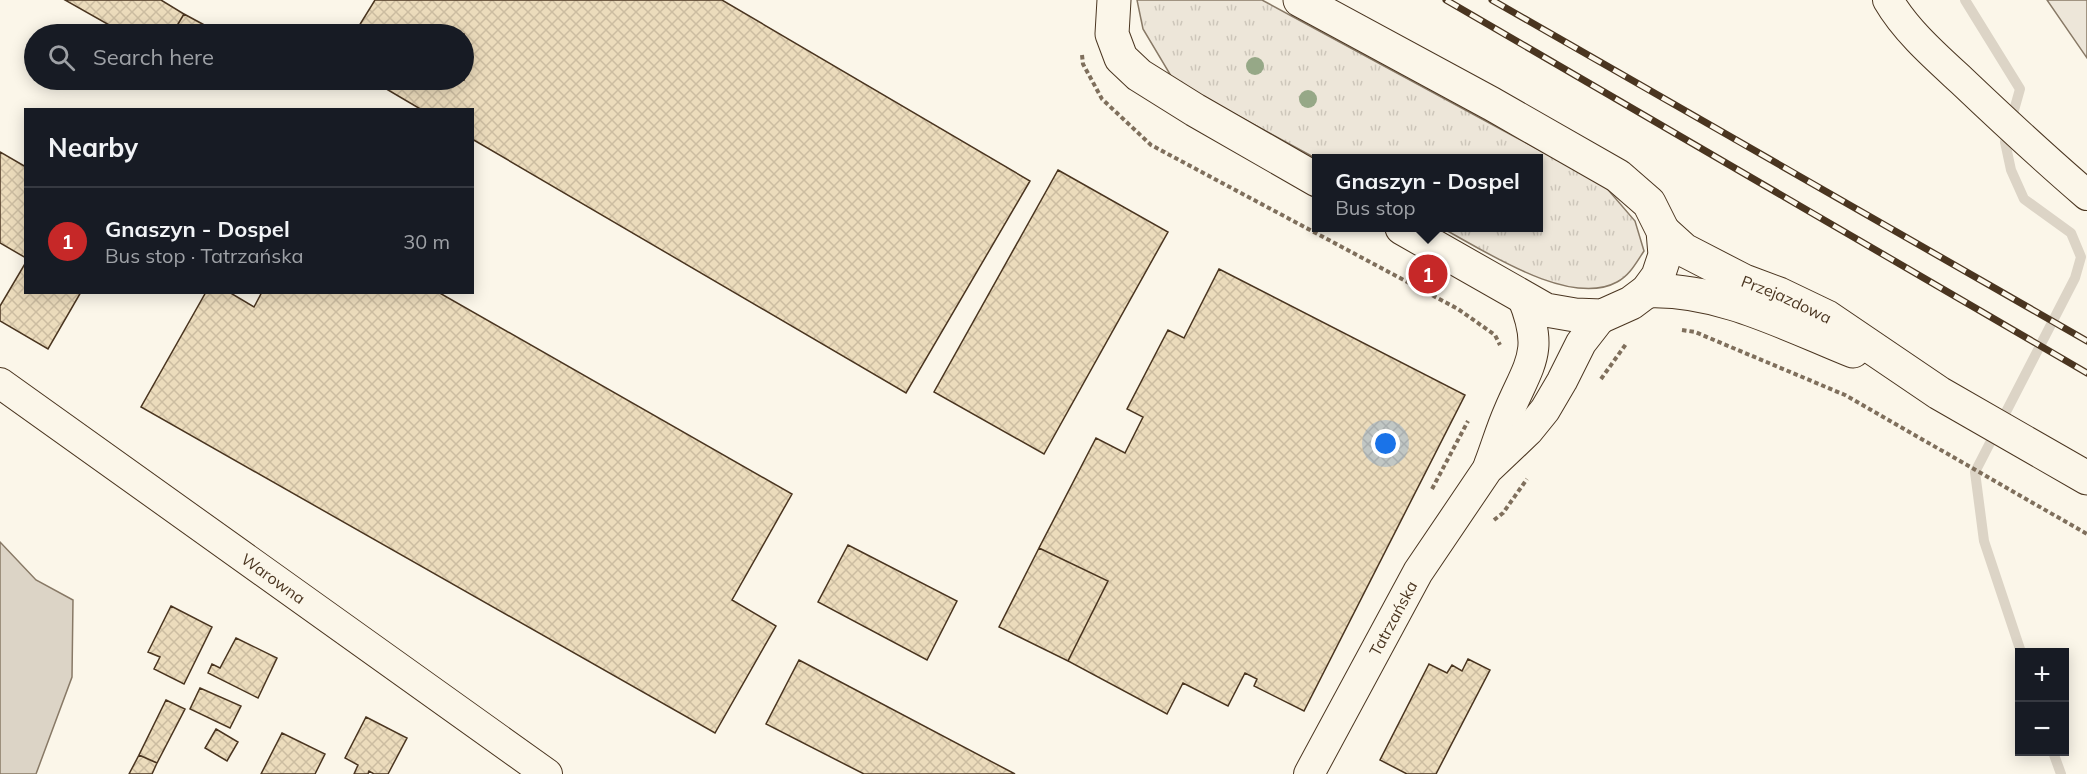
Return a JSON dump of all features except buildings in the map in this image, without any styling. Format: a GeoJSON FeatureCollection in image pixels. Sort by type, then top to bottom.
{"type":"FeatureCollection","features":[{"type":"Feature","properties":{"kind":"main road"},"geometry":{"type":"LineString","coordinates":[[1114,0],[1112,33],[1122,58],[1138,75],[1312,177]]}},
{"type":"Feature","properties":{"kind":"main road"},"geometry":{"type":"LineString","coordinates":[[1300,0],[1492,104],[1618,176],[1649,203],[1663,231],[1665,255],[1658,276],[1647,291],[1630,303],[1602,316],[1575,315],[1546,310],[1409,232]]}},
{"type":"Feature","properties":{"kind":"main road","name":"Przejazdowa"},"geometry":{"type":"LineString","coordinates":[[1663,231],[1684,250],[1744,281],[1827,316],[1939,393],[2087,478]]}},
{"type":"Feature","properties":{"kind":"main road","name":"Przejazdowa"},"geometry":{"type":"LineString","coordinates":[[1647,291],[1670,290],[1693,293],[1754,311],[1909,373]]}},
{"type":"Feature","properties":{"kind":"street"},"geometry":{"type":"LineString","coordinates":[[1888,0],[1939,60],[2087,195]]}},
{"type":"Feature","properties":{"kind":"street","name":"Tatrzańska"},"geometry":{"type":"LineString","coordinates":[[1487,470],[1508,412],[1530,367],[1535,343],[1532,319],[1522,296]]}},
{"type":"Feature","properties":{"kind":"street","name":"Tatrzańska"},"geometry":{"type":"LineString","coordinates":[[1309,774],[1418,572],[1487,470],[1528,431],[1545,410],[1581,343],[1602,316]]}},
{"type":"Feature","properties":{"kind":"street","name":"Warowna"},"geometry":{"type":"LineString","coordinates":[[0,383],[547,774]]}},
{"type":"Feature","properties":{"kind":"path"},"geometry":{"type":"LineString","coordinates":[[1080,45],[1083,64],[1102,99],[1151,145],[1312,231]]}},
{"type":"Feature","properties":{"kind":"path"},"geometry":{"type":"LineString","coordinates":[[1314,232],[1458,309],[1496,335],[1503,352]]}},
{"type":"Feature","properties":{"kind":"path"},"geometry":{"type":"LineString","coordinates":[[1676,329],[1695,332],[1845,395],[2087,534]]}},
{"type":"Feature","properties":{"kind":"path"},"geometry":{"type":"LineString","coordinates":[[1615,360],[1630,340]]}},
{"type":"Feature","properties":{"kind":"green space"},"geometry":{"type":"Polygon","coordinates":[[[1137,0],[1262,0],[1604,185],[1635,221],[1644,251],[1626,276],[1617,282],[1598,288],[1576,288],[1528,273],[1449,232],[1543,232],[1543,154],[1312,154],[1312,156],[1174,81],[1143,29],[1137,0]]]}},
{"type":"Feature","properties":{"kind":"green space"},"geometry":{"type":"Polygon","coordinates":[[[2047,0],[2087,0],[2087,58],[2047,0]]]}},
{"type":"Feature","properties":{"kind":"shaded area"},"geometry":{"type":"Polygon","coordinates":[[[0,542],[36,580],[73,600],[72,677],[36,774],[0,774],[0,542]]]}},
{"type":"Feature","properties":{"kind":"waterway"},"geometry":{"type":"LineString","coordinates":[[1965,0],[2020,89],[2005,142],[2011,170],[2024,199],[2071,233],[2081,257],[2075,278],[1975,472],[1984,541],[2020,648]]}},
{"type":"Feature","properties":{"kind":"waterway"},"geometry":{"type":"LineString","coordinates":[[2054,756],[2061,774]]}},
{"type":"Feature","properties":{"kind":"railway"},"geometry":{"type":"LineString","coordinates":[[1446,0],[2087,373]]}},
{"type":"Feature","properties":{"kind":"railway"},"geometry":{"type":"LineString","coordinates":[[1492,0],[2087,341]]}},
{"type":"Feature","properties":{"kind":"place","name":"Gnaszyn - Dospel"},"geometry":{"type":"Point","coordinates":[1428,274]}}]}
